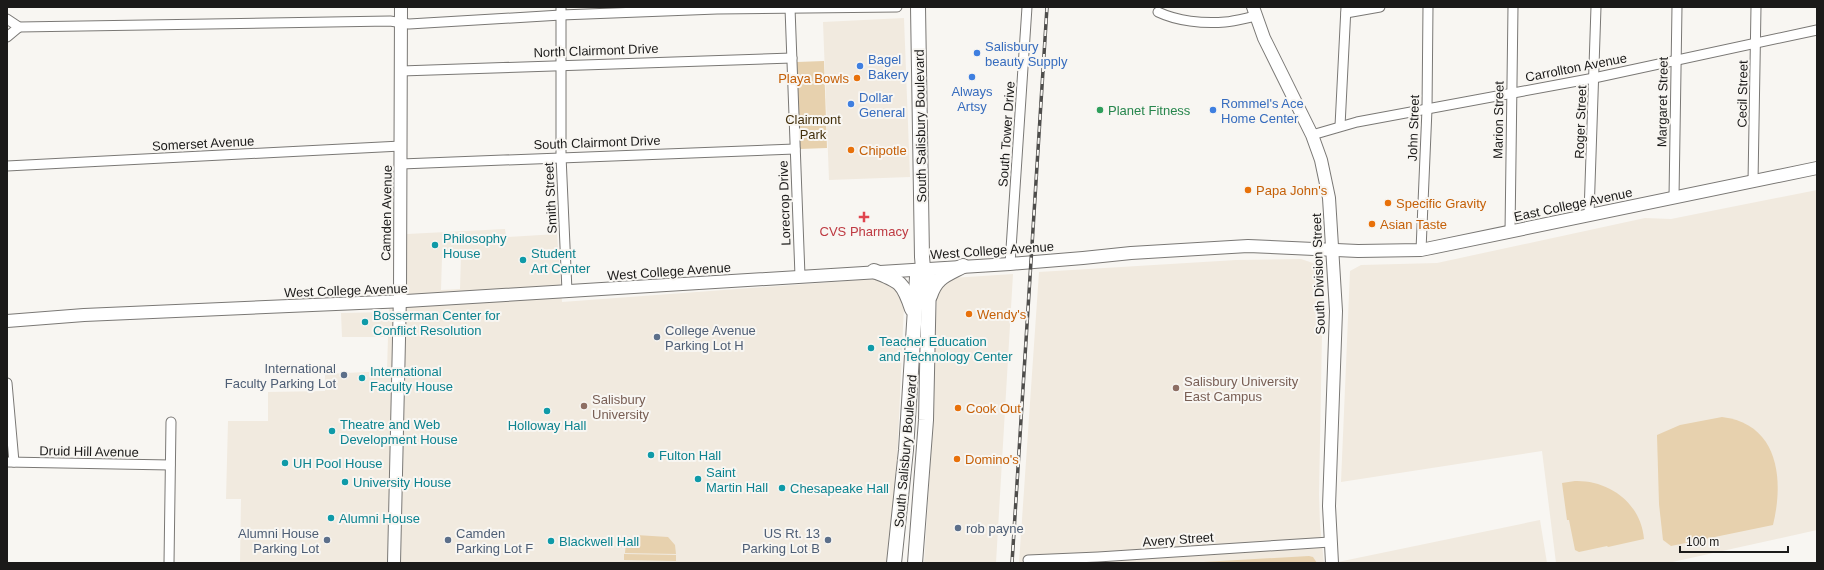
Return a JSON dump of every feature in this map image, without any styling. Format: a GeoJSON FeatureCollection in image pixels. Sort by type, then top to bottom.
{"type":"FeatureCollection","features":[{"type":"Feature","properties":{"kind":"main road","name":"South Salisbury Boulevard"},"geometry":{"type":"LineString","coordinates":[[915,563],[926,420],[929,278],[923,268],[918,7]]}},
{"type":"Feature","properties":{"kind":"main road"},"geometry":{"type":"LineString","coordinates":[[928,303],[933,286],[936,282],[963,266]]}},
{"type":"Feature","properties":{"kind":"main road","name":"South Salisbury Boulevard"},"geometry":{"type":"LineString","coordinates":[[894,563],[906,450],[917,277],[923,268]]}},
{"type":"Feature","properties":{"kind":"main road"},"geometry":{"type":"LineString","coordinates":[[874,271],[896,279],[907,293],[914,318]]}},
{"type":"Feature","properties":{"kind":"main road"},"geometry":{"type":"LineString","coordinates":[[906,450],[913,451],[916,456],[913,488],[919,505]]}},
{"type":"Feature","properties":{"kind":"street","name":"Camden Avenue"},"geometry":{"type":"LineString","coordinates":[[394,563],[401,164],[400,7]]}},
{"type":"Feature","properties":{"kind":"street"},"geometry":{"type":"LineString","coordinates":[[7,19],[19,27],[390,21],[409,24],[561,11],[897,7]]}},
{"type":"Feature","properties":{"kind":"street","name":"South Tower Drive"},"geometry":{"type":"LineString","coordinates":[[1010,264],[1027,7]]}},
{"type":"Feature","properties":{"kind":"street"},"geometry":{"type":"LineString","coordinates":[[1312,136],[1340,126],[1346,10],[1380,7]]}},
{"type":"Feature","properties":{"kind":"street","name":"John Street"},"geometry":{"type":"LineString","coordinates":[[1421,250],[1427,109],[1428,7]]}},
{"type":"Feature","properties":{"kind":"street","name":"Marion Street"},"geometry":{"type":"LineString","coordinates":[[1510,232],[1512,7]]}},
{"type":"Feature","properties":{"kind":"street","name":"Roger Street"},"geometry":{"type":"LineString","coordinates":[[1589,214],[1596,7]]}},
{"type":"Feature","properties":{"kind":"street","name":"Margaret Street"},"geometry":{"type":"LineString","coordinates":[[1674,197],[1677,7]]}},
{"type":"Feature","properties":{"kind":"street","name":"Cecil Street"},"geometry":{"type":"LineString","coordinates":[[1753,182],[1756,7]]}},
{"type":"Feature","properties":{"kind":"street","name":"Lorecrop Drive"},"geometry":{"type":"LineString","coordinates":[[790,8],[800,276]]}},
{"type":"Feature","properties":{"kind":"street","name":"Smith Street"},"geometry":{"type":"LineString","coordinates":[[561,11],[561,156],[567,292]]}},
{"type":"Feature","properties":{"kind":"street"},"geometry":{"type":"LineString","coordinates":[[1158,12],[1175,19],[1225,22],[1254,12]]}},
{"type":"Feature","properties":{"kind":"street","name":"South Division Street"},"geometry":{"type":"LineString","coordinates":[[1254,12],[1264,38],[1312,136],[1321,160],[1329,198],[1336,311],[1329,506],[1332,563]]}},
{"type":"Feature","properties":{"kind":"street"},"geometry":{"type":"LineString","coordinates":[[7,37],[19,27]]}},
{"type":"Feature","properties":{"kind":"street","name":"Carrollton Avenue"},"geometry":{"type":"LineString","coordinates":[[1340,126],[1594,78],[1817,30]]}},
{"type":"Feature","properties":{"kind":"street","name":"North Clairmont Drive"},"geometry":{"type":"LineString","coordinates":[[401,71],[561,64],[792,58]]}},
{"type":"Feature","properties":{"kind":"street","name":"Somerset Avenue"},"geometry":{"type":"LineString","coordinates":[[7,166],[401,146]]}},
{"type":"Feature","properties":{"kind":"street","name":"South Clairmont Drive"},"geometry":{"type":"LineString","coordinates":[[401,164],[561,156],[795,149]]}},
{"type":"Feature","properties":{"kind":"street","name":"East College Avenue"},"geometry":{"type":"LineString","coordinates":[[1332,249],[1358,251],[1421,250],[1817,168]]}},
{"type":"Feature","properties":{"kind":"street","name":"West College Avenue"},"geometry":{"type":"LineString","coordinates":[[7,321],[84,315],[399,302],[567,292],[874,271],[1010,264],[1083,258],[1131,252],[1241,246],[1332,249]]}},
{"type":"Feature","properties":{"kind":"street"},"geometry":{"type":"LineString","coordinates":[[7,383],[10,462]]}},
{"type":"Feature","properties":{"kind":"street"},"geometry":{"type":"LineString","coordinates":[[169,563],[171,422]]}},
{"type":"Feature","properties":{"kind":"street","name":"Druid Hill Avenue"},"geometry":{"type":"LineString","coordinates":[[10,462],[170,465]]}},
{"type":"Feature","properties":{"kind":"street","name":"Avery Street"},"geometry":{"type":"LineString","coordinates":[[1028,560],[1098,560],[1330,542]]}},
{"type":"Feature","properties":{"kind":"shaded area"},"geometry":{"type":"Polygon","coordinates":[[[904,18],[910,177],[829,180],[823,22],[904,18]]]}},
{"type":"Feature","properties":{"kind":"shaded area"},"geometry":{"type":"Polygon","coordinates":[[[1817,190],[1817,530],[1668,563],[1556,563],[1542,451],[1341,482],[1350,271],[1361,265],[1437,263],[1645,218],[1671,219],[1817,190]]]}},
{"type":"Feature","properties":{"kind":"shaded area","name":"Salisbury University"},"geometry":{"type":"Polygon","coordinates":[[[505,229],[506,237],[557,234],[562,302],[873,279],[895,285],[904,306],[895,507],[888,563],[240,563],[241,499],[226,499],[228,421],[268,421],[268,392],[325,391],[325,374],[387,371],[388,337],[342,337],[341,313],[389,312],[388,293],[407,292],[407,234],[505,229]],[[461,256],[442,257],[441,290],[460,289],[461,256]]]}},
{"type":"Feature","properties":{"kind":"shaded area","name":"Salisbury University East Campus"},"geometry":{"type":"Polygon","coordinates":[[[1301,259],[1316,264],[1323,282],[1319,494],[1320,525],[1324,563],[1019,563],[1039,272],[1236,260],[1301,259]]]}},
{"type":"Feature","properties":{"kind":"shaded area"},"geometry":{"type":"Polygon","coordinates":[[[1013,274],[996,563],[924,563],[931,453],[937,294],[952,278],[1013,274]]]}},
{"type":"Feature","properties":{"kind":"shaded area"},"geometry":{"type":"Polygon","coordinates":[[[1540,520],[1547,563],[1333,563],[1540,520]]]}},
{"type":"Feature","properties":{"kind":"green space","name":"Clairmont Park"},"geometry":{"type":"Polygon","coordinates":[[[824,61],[827,148],[800,149],[797,62],[824,61]]]}},
{"type":"Feature","properties":{"kind":"green space"},"geometry":{"type":"Polygon","coordinates":[[[1722,417],[1741,422],[1756,430],[1766,442],[1773,457],[1777,473],[1778,490],[1773,525],[1671,546],[1663,540],[1659,504],[1657,435],[1680,425],[1722,417]]]}},
{"type":"Feature","properties":{"kind":"green space"},"geometry":{"type":"Polygon","coordinates":[[[1575,481],[1600,485],[1611,489],[1621,496],[1637,515],[1642,526],[1644,539],[1579,552],[1575,550],[1569,520],[1567,520],[1562,483],[1575,481]]]}},
{"type":"Feature","properties":{"kind":"green space"},"geometry":{"type":"Polygon","coordinates":[[[636,535],[668,537],[675,545],[676,554],[625,553],[626,541],[636,535]]]}},
{"type":"Feature","properties":{"kind":"green space"},"geometry":{"type":"Polygon","coordinates":[[[624,554],[676,555],[676,561],[624,560],[624,554]]]}},
{"type":"Feature","properties":{"kind":"green space"},"geometry":{"type":"Polygon","coordinates":[[[1313,557],[1317,563],[1186,563],[1313,557]]]}},
{"type":"Feature","properties":{"kind":"railway"},"geometry":{"type":"LineString","coordinates":[[1012,563],[1047,7]]}},
{"type":"Feature","properties":{"kind":"place","name":"Salisbury beauty Supply"},"geometry":{"type":"Point","coordinates":[977,53]}},
{"type":"Feature","properties":{"kind":"place","name":"Bagel Bakery"},"geometry":{"type":"Point","coordinates":[860,66]}},
{"type":"Feature","properties":{"kind":"place","name":"Always Artsy"},"geometry":{"type":"Point","coordinates":[972,77]}},
{"type":"Feature","properties":{"kind":"place","name":"Playa Bowls"},"geometry":{"type":"Point","coordinates":[857,78]}},
{"type":"Feature","properties":{"kind":"place","name":"Dollar General"},"geometry":{"type":"Point","coordinates":[851,104]}},
{"type":"Feature","properties":{"kind":"place","name":"Planet Fitness"},"geometry":{"type":"Point","coordinates":[1100,110]}},
{"type":"Feature","properties":{"kind":"place","name":"Rommel's Ace Home Center"},"geometry":{"type":"Point","coordinates":[1213,110]}},
{"type":"Feature","properties":{"kind":"place","name":"Chipotle"},"geometry":{"type":"Point","coordinates":[851,150]}},
{"type":"Feature","properties":{"kind":"place","name":"Papa John's"},"geometry":{"type":"Point","coordinates":[1248,190]}},
{"type":"Feature","properties":{"kind":"place","name":"Specific Gravity"},"geometry":{"type":"Point","coordinates":[1388,203]}},
{"type":"Feature","properties":{"kind":"place","name":"CVS Pharmacy"},"geometry":{"type":"Point","coordinates":[864,217]}},
{"type":"Feature","properties":{"kind":"place","name":"Asian Taste"},"geometry":{"type":"Point","coordinates":[1372,224]}},
{"type":"Feature","properties":{"kind":"place","name":"Philosophy House"},"geometry":{"type":"Point","coordinates":[435,245]}},
{"type":"Feature","properties":{"kind":"place","name":"Student Art Center"},"geometry":{"type":"Point","coordinates":[523,260]}},
{"type":"Feature","properties":{"kind":"place","name":"Wendy's"},"geometry":{"type":"Point","coordinates":[969,314]}},
{"type":"Feature","properties":{"kind":"place","name":"Bosserman Center for Conflict Resolution"},"geometry":{"type":"Point","coordinates":[365,322]}},
{"type":"Feature","properties":{"kind":"place","name":"College Avenue Parking Lot H"},"geometry":{"type":"Point","coordinates":[657,337]}},
{"type":"Feature","properties":{"kind":"place","name":"Teacher Education and Technology Center"},"geometry":{"type":"Point","coordinates":[871,348]}},
{"type":"Feature","properties":{"kind":"place","name":"International Faculty Parking Lot"},"geometry":{"type":"Point","coordinates":[344,375]}},
{"type":"Feature","properties":{"kind":"place","name":"International Faculty House"},"geometry":{"type":"Point","coordinates":[362,378]}},
{"type":"Feature","properties":{"kind":"place","name":"Salisbury University East Campus"},"geometry":{"type":"Point","coordinates":[1176,388]}},
{"type":"Feature","properties":{"kind":"place","name":"Salisbury University"},"geometry":{"type":"Point","coordinates":[584,406]}},
{"type":"Feature","properties":{"kind":"place","name":"Cook Out"},"geometry":{"type":"Point","coordinates":[958,408]}},
{"type":"Feature","properties":{"kind":"place","name":"Holloway Hall"},"geometry":{"type":"Point","coordinates":[547,411]}},
{"type":"Feature","properties":{"kind":"place","name":"Theatre and Web Development House"},"geometry":{"type":"Point","coordinates":[332,431]}},
{"type":"Feature","properties":{"kind":"place","name":"Fulton Hall"},"geometry":{"type":"Point","coordinates":[651,455]}},
{"type":"Feature","properties":{"kind":"place","name":"Domino's"},"geometry":{"type":"Point","coordinates":[957,459]}},
{"type":"Feature","properties":{"kind":"place","name":"UH Pool House"},"geometry":{"type":"Point","coordinates":[285,463]}},
{"type":"Feature","properties":{"kind":"place","name":"Saint Martin Hall"},"geometry":{"type":"Point","coordinates":[698,479]}},
{"type":"Feature","properties":{"kind":"place","name":"University House"},"geometry":{"type":"Point","coordinates":[345,482]}},
{"type":"Feature","properties":{"kind":"place","name":"Chesapeake Hall"},"geometry":{"type":"Point","coordinates":[782,488]}},
{"type":"Feature","properties":{"kind":"place","name":"Alumni House"},"geometry":{"type":"Point","coordinates":[331,518]}},
{"type":"Feature","properties":{"kind":"place","name":"rob payne"},"geometry":{"type":"Point","coordinates":[958,528]}},
{"type":"Feature","properties":{"kind":"place","name":"Alumni House Parking Lot"},"geometry":{"type":"Point","coordinates":[327,540]}},
{"type":"Feature","properties":{"kind":"place","name":"Camden Parking Lot F"},"geometry":{"type":"Point","coordinates":[448,540]}},
{"type":"Feature","properties":{"kind":"place","name":"US Rt. 13 Parking Lot B"},"geometry":{"type":"Point","coordinates":[828,540]}},
{"type":"Feature","properties":{"kind":"place","name":"Blackwell Hall"},"geometry":{"type":"Point","coordinates":[551,541]}}]}
